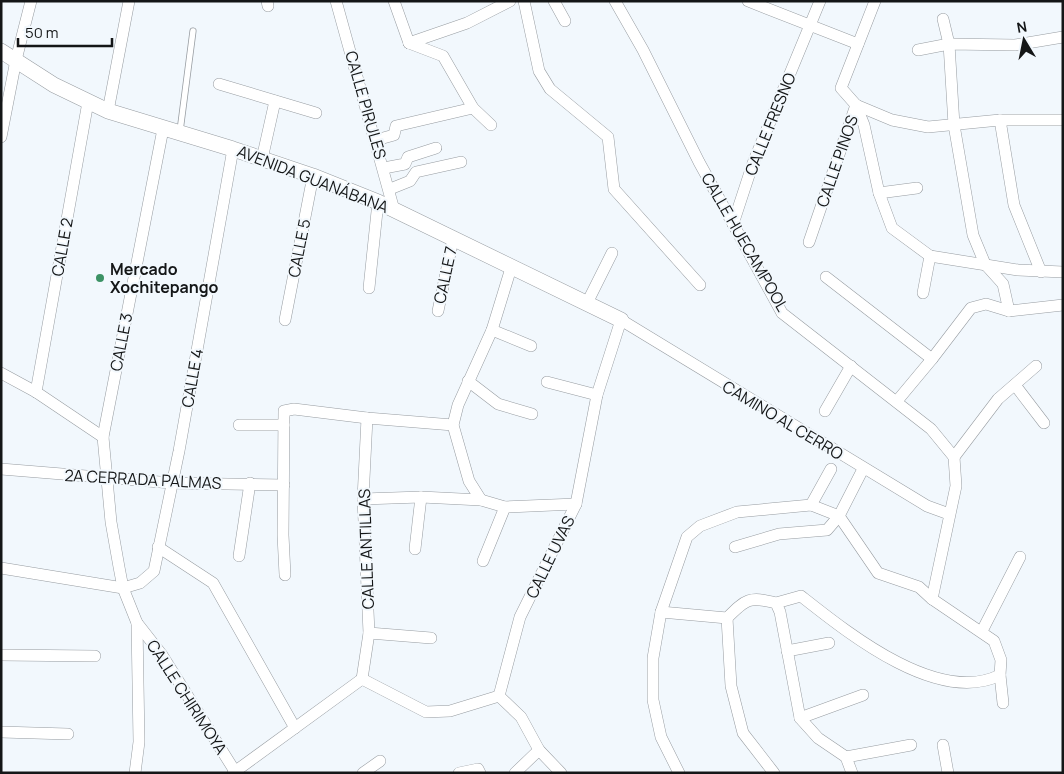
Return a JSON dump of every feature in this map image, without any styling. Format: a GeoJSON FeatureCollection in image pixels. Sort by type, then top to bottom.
{"type":"FeatureCollection","features":[{"type":"Feature","properties":{"kind":"street"},"geometry":{"type":"LineString","coordinates":[[1,137],[16,60],[31,1]]}},
{"type":"Feature","properties":{"kind":"street"},"geometry":{"type":"LineString","coordinates":[[108,110],[129,1]]}},
{"type":"Feature","properties":{"kind":"street","name":"CALLE PIRULES"},"geometry":{"type":"LineString","coordinates":[[336,1],[390,189],[394,210]]}},
{"type":"Feature","properties":{"kind":"street"},"geometry":{"type":"LineString","coordinates":[[394,1],[409,43],[443,56],[473,108],[491,125]]}},
{"type":"Feature","properties":{"kind":"street"},"geometry":{"type":"LineString","coordinates":[[409,43],[467,23],[510,1]]}},
{"type":"Feature","properties":{"kind":"street"},"geometry":{"type":"LineString","coordinates":[[524,1],[539,71],[550,89],[608,137],[614,189],[700,285]]}},
{"type":"Feature","properties":{"kind":"street"},"geometry":{"type":"LineString","coordinates":[[554,1],[565,21]]}},
{"type":"Feature","properties":{"kind":"street","name":"CALLE HUECAMPOOL"},"geometry":{"type":"LineString","coordinates":[[615,1],[643,50],[733,224],[782,313],[931,429],[954,457]]}},
{"type":"Feature","properties":{"kind":"street"},"geometry":{"type":"LineString","coordinates":[[748,1],[858,44]]}},
{"type":"Feature","properties":{"kind":"street","name":"CALLE FRESNO"},"geometry":{"type":"LineString","coordinates":[[733,224],[753,163],[820,1]]}},
{"type":"Feature","properties":{"kind":"street","name":"CALLE PINOS"},"geometry":{"type":"LineString","coordinates":[[808,242],[856,105],[841,88],[875,1]]}},
{"type":"Feature","properties":{"kind":"street"},"geometry":{"type":"LineString","coordinates":[[943,19],[949,44],[954,125],[972,235],[985,264],[1003,284],[1009,311]]}},
{"type":"Feature","properties":{"kind":"street"},"geometry":{"type":"LineString","coordinates":[[918,50],[949,44],[1016,45],[1063,37]]}},
{"type":"Feature","properties":{"kind":"street","name":"AVENIDA GUANÁBANA"},"geometry":{"type":"LineString","coordinates":[[1,51],[54,85],[88,102],[162,129],[233,149],[313,176],[378,202],[621,320]]}},
{"type":"Feature","properties":{"kind":"street"},"geometry":{"type":"LineString","coordinates":[[219,84],[316,113]]}},
{"type":"Feature","properties":{"kind":"street"},"geometry":{"type":"LineString","coordinates":[[262,159],[275,101]]}},
{"type":"Feature","properties":{"kind":"street","name":"CALLE 2"},"geometry":{"type":"LineString","coordinates":[[36,392],[88,102]]}},
{"type":"Feature","properties":{"kind":"street"},"geometry":{"type":"LineString","coordinates":[[856,105],[892,120],[928,127],[1000,120],[1063,120]]}},
{"type":"Feature","properties":{"kind":"street"},"geometry":{"type":"LineString","coordinates":[[856,105],[864,125],[879,192],[892,228],[930,256],[1041,272],[1063,272]]}},
{"type":"Feature","properties":{"kind":"street"},"geometry":{"type":"LineString","coordinates":[[376,140],[394,135],[396,126],[473,108]]}},
{"type":"Feature","properties":{"kind":"street"},"geometry":{"type":"LineString","coordinates":[[1000,120],[1014,205],[1041,272]]}},
{"type":"Feature","properties":{"kind":"street","name":"CALLE 3"},"geometry":{"type":"LineString","coordinates":[[137,623],[123,588],[107,479],[103,437],[162,129]]}},
{"type":"Feature","properties":{"kind":"street"},"geometry":{"type":"LineString","coordinates":[[384,168],[405,164],[408,156],[436,148]]}},
{"type":"Feature","properties":{"kind":"street","name":"CALLE 4"},"geometry":{"type":"LineString","coordinates":[[123,588],[140,582],[154,571],[172,484],[233,149]]}},
{"type":"Feature","properties":{"kind":"street"},"geometry":{"type":"LineString","coordinates":[[390,189],[410,181],[416,172],[461,162]]}},
{"type":"Feature","properties":{"kind":"street","name":"CALLE 5"},"geometry":{"type":"LineString","coordinates":[[285,320],[313,176]]}},
{"type":"Feature","properties":{"kind":"street"},"geometry":{"type":"LineString","coordinates":[[879,192],[917,188]]}},
{"type":"Feature","properties":{"kind":"street"},"geometry":{"type":"LineString","coordinates":[[368,288],[378,202]]}},
{"type":"Feature","properties":{"kind":"street","name":"CALLE 7"},"geometry":{"type":"LineString","coordinates":[[438,311],[453,239]]}},
{"type":"Feature","properties":{"kind":"street"},"geometry":{"type":"LineString","coordinates":[[587,303],[612,253]]}},
{"type":"Feature","properties":{"kind":"street"},"geometry":{"type":"LineString","coordinates":[[923,293],[930,256]]}},
{"type":"Feature","properties":{"kind":"street"},"geometry":{"type":"LineString","coordinates":[[481,500],[470,481],[453,425],[468,381],[492,330],[511,268]]}},
{"type":"Feature","properties":{"kind":"street"},"geometry":{"type":"LineString","coordinates":[[826,277],[932,360]]}},
{"type":"Feature","properties":{"kind":"street"},"geometry":{"type":"LineString","coordinates":[[897,401],[932,360],[971,308],[986,304],[1009,311],[1063,305]]}},
{"type":"Feature","properties":{"kind":"street","name":"CALLE UVAS"},"geometry":{"type":"LineString","coordinates":[[499,696],[520,617],[576,504],[597,395],[621,320]]}},
{"type":"Feature","properties":{"kind":"street","name":"CAMINO AL CERRO"},"geometry":{"type":"LineString","coordinates":[[621,320],[926,506],[949,514]]}},
{"type":"Feature","properties":{"kind":"street"},"geometry":{"type":"LineString","coordinates":[[492,330],[531,346]]}},
{"type":"Feature","properties":{"kind":"street"},"geometry":{"type":"LineString","coordinates":[[825,412],[851,366]]}},
{"type":"Feature","properties":{"kind":"street"},"geometry":{"type":"LineString","coordinates":[[932,599],[956,486],[954,457],[998,399],[1036,366]]}},
{"type":"Feature","properties":{"kind":"street"},"geometry":{"type":"LineString","coordinates":[[1,373],[36,392],[103,437]]}},
{"type":"Feature","properties":{"kind":"street"},"geometry":{"type":"LineString","coordinates":[[468,381],[498,404],[532,414]]}},
{"type":"Feature","properties":{"kind":"street"},"geometry":{"type":"LineString","coordinates":[[547,382],[597,395]]}},
{"type":"Feature","properties":{"kind":"street"},"geometry":{"type":"LineString","coordinates":[[1014,384],[1044,423]]}},
{"type":"Feature","properties":{"kind":"street"},"geometry":{"type":"LineString","coordinates":[[285,576],[283,535],[284,411],[294,409],[367,418],[453,425]]}},
{"type":"Feature","properties":{"kind":"street","name":"CALLE ANTILLAS"},"geometry":{"type":"LineString","coordinates":[[362,680],[369,633],[363,499],[367,418]]}},
{"type":"Feature","properties":{"kind":"street"},"geometry":{"type":"LineString","coordinates":[[239,425],[284,425]]}},
{"type":"Feature","properties":{"kind":"street"},"geometry":{"type":"LineString","coordinates":[[735,547],[779,534],[827,530],[839,516],[863,468]]}},
{"type":"Feature","properties":{"kind":"street","name":"2A CERRADA PALMAS"},"geometry":{"type":"LineString","coordinates":[[1,469],[172,484],[284,484]]}},
{"type":"Feature","properties":{"kind":"street"},"geometry":{"type":"LineString","coordinates":[[811,505],[831,469]]}},
{"type":"Feature","properties":{"kind":"street"},"geometry":{"type":"LineString","coordinates":[[239,556],[250,483]]}},
{"type":"Feature","properties":{"kind":"street"},"geometry":{"type":"LineString","coordinates":[[363,499],[421,497],[481,500],[505,507],[576,504]]}},
{"type":"Feature","properties":{"kind":"street"},"geometry":{"type":"LineString","coordinates":[[415,549],[421,497]]}},
{"type":"Feature","properties":{"kind":"street"},"geometry":{"type":"LineString","coordinates":[[678,773],[661,737],[653,700],[653,658],[661,612],[687,537],[700,526],[737,512],[811,505],[839,516],[878,573],[919,587],[932,599],[982,631],[994,641],[1001,660],[1000,675],[1003,703]]}},
{"type":"Feature","properties":{"kind":"street"},"geometry":{"type":"LineString","coordinates":[[483,561],[505,507]]}},
{"type":"Feature","properties":{"kind":"street"},"geometry":{"type":"LineString","coordinates":[[158,547],[213,584],[295,728]]}},
{"type":"Feature","properties":{"kind":"street"},"geometry":{"type":"LineString","coordinates":[[982,631],[1020,557]]}},
{"type":"Feature","properties":{"kind":"street"},"geometry":{"type":"LineString","coordinates":[[1,568],[123,588]]}},
{"type":"Feature","properties":{"kind":"street"},"geometry":{"type":"LineString","coordinates":[[774,773],[742,733],[731,686],[728,618],[743,602],[756,598],[776,603],[801,596],[854,636],[902,664],[936,679],[971,684],[990,681],[1000,675]]}},
{"type":"Feature","properties":{"kind":"street"},"geometry":{"type":"LineString","coordinates":[[776,603],[780,612],[800,718],[818,738],[846,757],[852,773]]}},
{"type":"Feature","properties":{"kind":"street"},"geometry":{"type":"LineString","coordinates":[[661,612],[728,618]]}},
{"type":"Feature","properties":{"kind":"street"},"geometry":{"type":"LineString","coordinates":[[135,773],[139,742],[137,623]]}},
{"type":"Feature","properties":{"kind":"street","name":"CALLE CHIRIMOYA"},"geometry":{"type":"LineString","coordinates":[[137,623],[162,655],[235,772]]}},
{"type":"Feature","properties":{"kind":"street"},"geometry":{"type":"LineString","coordinates":[[369,633],[431,638]]}},
{"type":"Feature","properties":{"kind":"street"},"geometry":{"type":"LineString","coordinates":[[787,652],[829,643]]}},
{"type":"Feature","properties":{"kind":"street"},"geometry":{"type":"LineString","coordinates":[[1,655],[95,656]]}},
{"type":"Feature","properties":{"kind":"street"},"geometry":{"type":"LineString","coordinates":[[235,772],[362,680],[426,712],[450,711],[499,696],[521,717],[539,750],[561,773]]}},
{"type":"Feature","properties":{"kind":"street"},"geometry":{"type":"LineString","coordinates":[[800,718],[863,695]]}},
{"type":"Feature","properties":{"kind":"street"},"geometry":{"type":"LineString","coordinates":[[1,732],[68,734]]}},
{"type":"Feature","properties":{"kind":"street"},"geometry":{"type":"LineString","coordinates":[[846,757],[911,744]]}},
{"type":"Feature","properties":{"kind":"street"},"geometry":{"type":"LineString","coordinates":[[943,746],[948,773]]}},
{"type":"Feature","properties":{"kind":"street"},"geometry":{"type":"LineString","coordinates":[[516,773],[539,750]]}},
{"type":"Feature","properties":{"kind":"street"},"geometry":{"type":"LineString","coordinates":[[363,773],[380,761]]}},
{"type":"Feature","properties":{"kind":"street"},"geometry":{"type":"LineString","coordinates":[[460,773],[472,769],[478,769],[480,773]]}},
{"type":"Feature","properties":{"kind":"lane"},"geometry":{"type":"LineString","coordinates":[[179,133],[193,31]]}},
{"type":"Feature","properties":{"kind":"place","name":"Mercado Xochitepango"},"geometry":{"type":"Point","coordinates":[100,278]}}]}
